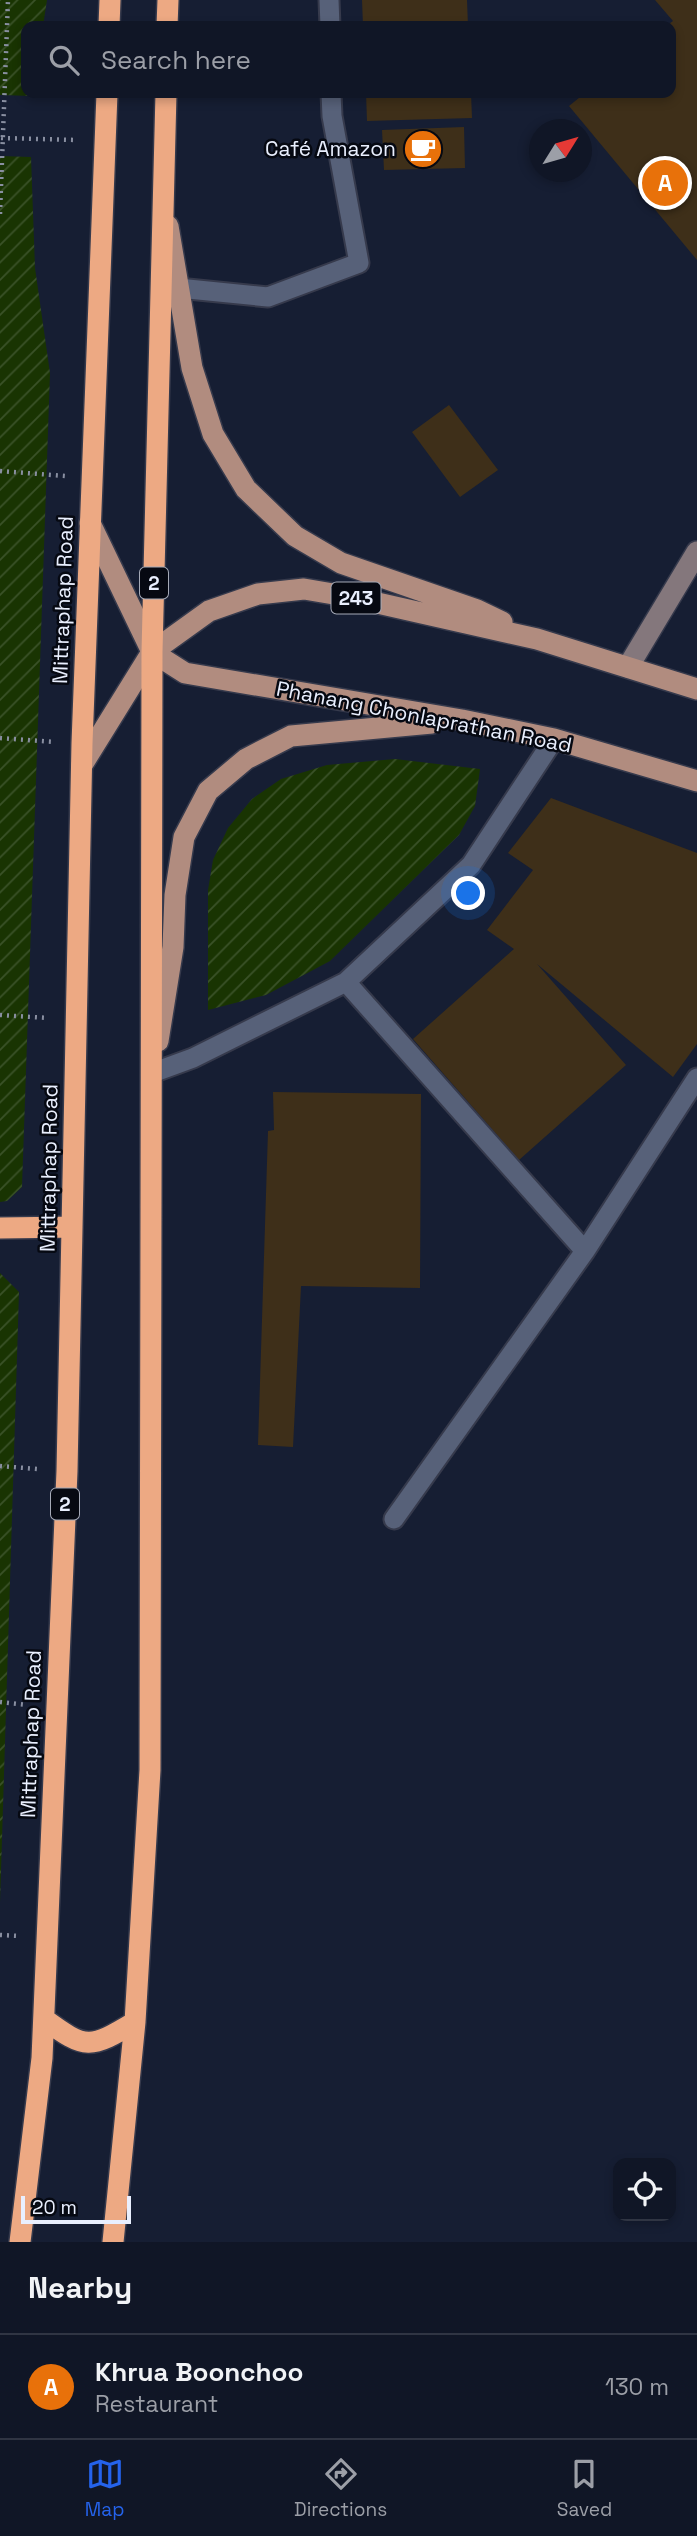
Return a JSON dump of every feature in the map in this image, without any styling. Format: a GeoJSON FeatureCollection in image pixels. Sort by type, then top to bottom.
{"type":"FeatureCollection","features":[{"type":"Feature","properties":{"kind":"highway"},"geometry":{"type":"LineString","coordinates":[[109,21],[110,0]]}},
{"type":"Feature","properties":{"kind":"highway"},"geometry":{"type":"LineString","coordinates":[[167,21],[168,0]]}},
{"type":"Feature","properties":{"kind":"highway","name":"Mittraphap Road"},"geometry":{"type":"LineString","coordinates":[[20,2242],[42,2058],[44,2019],[66,1471],[82,743],[107,98]]}},
{"type":"Feature","properties":{"kind":"highway","name":"2"},"geometry":{"type":"LineString","coordinates":[[113,2242],[135,2022],[150,1770],[152,652],[166,98]]}},
{"type":"Feature","properties":{"kind":"highway"},"geometry":{"type":"LineString","coordinates":[[0,1228],[72,1227]]}},
{"type":"Feature","properties":{"kind":"highway"},"geometry":{"type":"LineString","coordinates":[[44,2019],[74,2041],[103,2042],[135,2022]]}},
{"type":"Feature","properties":{"kind":"main road"},"geometry":{"type":"LineString","coordinates":[[163,196],[192,368],[213,434],[246,489],[295,536],[341,562],[477,610],[537,639]]}},
{"type":"Feature","properties":{"kind":"main road"},"geometry":{"type":"LineString","coordinates":[[90,523],[152,652]]}},
{"type":"Feature","properties":{"kind":"main road","name":"243"},"geometry":{"type":"LineString","coordinates":[[82,765],[152,652],[209,611],[258,594],[304,589],[351,597],[537,639],[697,689]]}},
{"type":"Feature","properties":{"kind":"main road","name":"Phanang Chonlaprathan Road"},"geometry":{"type":"LineString","coordinates":[[152,652],[185,673],[462,720],[554,739],[697,781]]}},
{"type":"Feature","properties":{"kind":"main road"},"geometry":{"type":"LineString","coordinates":[[152,1073],[173,947],[175,895],[184,837],[208,792],[246,759],[291,736],[462,720]]}},
{"type":"Feature","properties":{"kind":"street"},"geometry":{"type":"LineString","coordinates":[[628,667],[697,552]]}},
{"type":"Feature","properties":{"kind":"lane"},"geometry":{"type":"LineString","coordinates":[[329,0],[330,21]]}},
{"type":"Feature","properties":{"kind":"lane"},"geometry":{"type":"LineString","coordinates":[[178,288],[268,297],[359,263],[332,116],[331,98]]}},
{"type":"Feature","properties":{"kind":"lane"},"geometry":{"type":"LineString","coordinates":[[152,1073],[193,1058],[346,982],[471,865],[554,739]]}},
{"type":"Feature","properties":{"kind":"lane"},"geometry":{"type":"LineString","coordinates":[[346,982],[584,1251]]}},
{"type":"Feature","properties":{"kind":"lane"},"geometry":{"type":"LineString","coordinates":[[394,1519],[584,1251],[697,1078]]}},
{"type":"Feature","properties":{"kind":"path"},"geometry":{"type":"LineString","coordinates":[[0,214],[8,0]]}},
{"type":"Feature","properties":{"kind":"path"},"geometry":{"type":"LineString","coordinates":[[1,138],[105,140]]}},
{"type":"Feature","properties":{"kind":"path"},"geometry":{"type":"LineString","coordinates":[[0,471],[92,478]]}},
{"type":"Feature","properties":{"kind":"path"},"geometry":{"type":"LineString","coordinates":[[0,738],[82,743]]}},
{"type":"Feature","properties":{"kind":"path"},"geometry":{"type":"LineString","coordinates":[[0,1015],[77,1019]]}},
{"type":"Feature","properties":{"kind":"path"},"geometry":{"type":"LineString","coordinates":[[0,1466],[66,1471]]}},
{"type":"Feature","properties":{"kind":"green space"},"geometry":{"type":"Polygon","coordinates":[[[0,0],[47,0],[44,21],[21,21],[21,96],[0,95],[0,0]]]}},
{"type":"Feature","properties":{"kind":"green space"},"geometry":{"type":"Polygon","coordinates":[[[0,156],[31,157],[35,268],[50,373],[22,1187],[7,1201],[0,1202],[0,156]]]}},
{"type":"Feature","properties":{"kind":"green space"},"geometry":{"type":"Polygon","coordinates":[[[395,759],[480,769],[475,806],[459,835],[330,961],[266,995],[208,1010],[208,890],[213,860],[228,828],[252,799],[281,779],[327,765],[395,759]]]}},
{"type":"Feature","properties":{"kind":"green space"},"geometry":{"type":"Polygon","coordinates":[[[0,1273],[19,1292],[0,1903],[0,1273]]]}},
{"type":"Feature","properties":{"kind":"building"},"geometry":{"type":"Polygon","coordinates":[[[362,0],[467,0],[468,21],[363,21],[362,0]]]}},
{"type":"Feature","properties":{"kind":"building"},"geometry":{"type":"Polygon","coordinates":[[[655,0],[697,0],[697,260],[592,134],[592,119],[580,119],[569,106],[579,98],[676,98],[676,21],[673,21],[655,0]]]}},
{"type":"Feature","properties":{"kind":"building"},"geometry":{"type":"Polygon","coordinates":[[[366,98],[471,98],[472,118],[367,121],[366,98]]]}},
{"type":"Feature","properties":{"kind":"building","name":"Café Amazon"},"geometry":{"type":"Polygon","coordinates":[[[464,127],[465,168],[384,170],[382,130],[464,127]]]}},
{"type":"Feature","properties":{"kind":"building"},"geometry":{"type":"Polygon","coordinates":[[[449,405],[498,470],[460,497],[412,432],[449,405]]]}},
{"type":"Feature","properties":{"kind":"building"},"geometry":{"type":"Polygon","coordinates":[[[551,798],[697,853],[697,1044],[673,1077],[537,964],[626,1065],[519,1160],[413,1039],[514,949],[487,930],[533,870],[508,853],[551,798]]]}},
{"type":"Feature","properties":{"kind":"building"},"geometry":{"type":"Polygon","coordinates":[[[273,1092],[421,1094],[420,1288],[301,1286],[293,1447],[258,1445],[268,1131],[274,1130],[273,1092]]]}},
{"type":"Feature","properties":{"kind":"place","name":"Café Amazon"},"geometry":{"type":"Point","coordinates":[423,149]}},
{"type":"Feature","properties":{"kind":"place","name":"Khrua Boonchoo"},"geometry":{"type":"Point","coordinates":[665,183]}}]}
